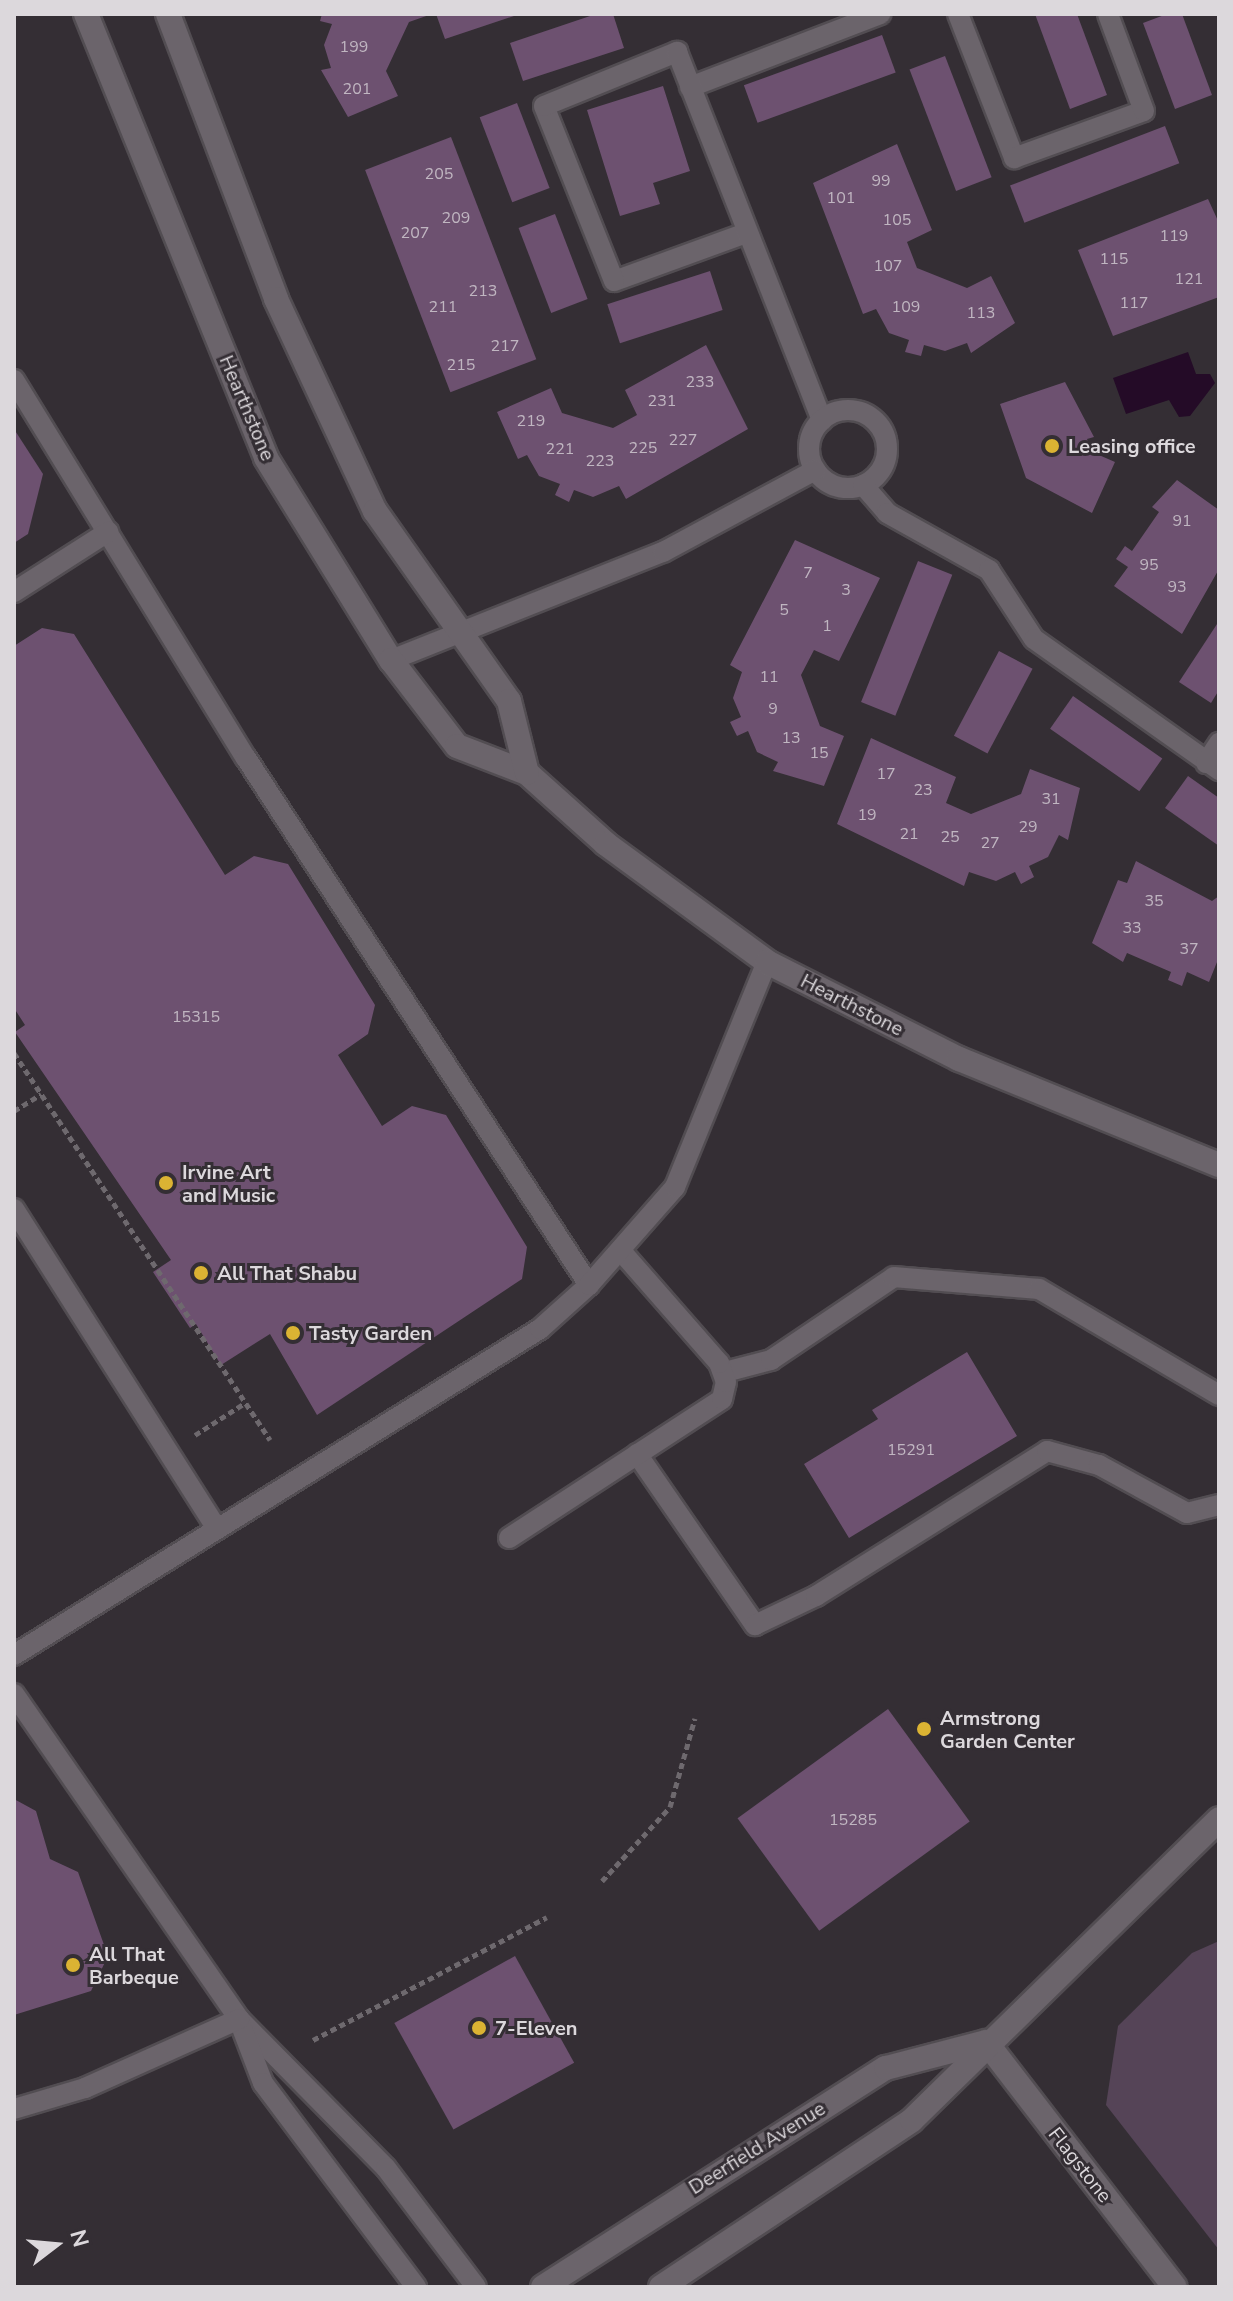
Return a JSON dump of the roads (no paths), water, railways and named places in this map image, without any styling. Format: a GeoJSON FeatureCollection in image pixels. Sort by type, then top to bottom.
{"type":"FeatureCollection","features":[{"type":"Feature","properties":{"kind":"street","name":"Hearthstone"},"geometry":{"type":"LineString","coordinates":[[86,14],[266,458],[391,660],[457,746],[527,773],[606,844],[767,962],[959,1059],[1219,1165]]}},
{"type":"Feature","properties":{"kind":"street"},"geometry":{"type":"LineString","coordinates":[[168,14],[283,313],[375,511],[455,631],[509,701],[527,773]]}},
{"type":"Feature","properties":{"kind":"street","name":"Deerfield Avenue"},"geometry":{"type":"LineString","coordinates":[[661,2287],[912,2120],[986,2042],[1101,1941],[1219,1819]]}},
{"type":"Feature","properties":{"kind":"street","name":"Deerfield Avenue"},"geometry":{"type":"LineString","coordinates":[[543,2287],[886,2068],[986,2042]]}},
{"type":"Feature","properties":{"kind":"street","name":"Flagstone"},"geometry":{"type":"LineString","coordinates":[[986,2042],[1175,2287]]}},
{"type":"Feature","properties":{"kind":"lane"},"geometry":{"type":"LineString","coordinates":[[690,87],[880,14]]}},
{"type":"Feature","properties":{"kind":"lane"},"geometry":{"type":"LineString","coordinates":[[958,14],[1014,158],[1144,111],[1108,14]]}},
{"type":"Feature","properties":{"kind":"lane"},"geometry":{"type":"LineString","coordinates":[[746,233],[614,281],[544,106],[677,52],[822,420]]}},
{"type":"Feature","properties":{"kind":"lane"},"geometry":{"type":"LineString","coordinates":[[14,380],[589,1285]]}},
{"type":"Feature","properties":{"kind":"lane"},"geometry":{"type":"LineString","coordinates":[[863,485],[887,454],[881,428],[860,412],[822,420],[809,444],[815,470],[837,487],[863,485],[916,533],[973,557],[1034,639],[1213,766],[1219,743]]}},
{"type":"Feature","properties":{"kind":"lane"},"geometry":{"type":"LineString","coordinates":[[391,660],[455,631],[663,552],[815,470]]}},
{"type":"Feature","properties":{"kind":"lane"},"geometry":{"type":"LineString","coordinates":[[14,592],[108,532]]}},
{"type":"Feature","properties":{"kind":"lane"},"geometry":{"type":"LineString","coordinates":[[14,1655],[540,1329],[589,1285],[675,1187],[767,962]]}},
{"type":"Feature","properties":{"kind":"lane"},"geometry":{"type":"LineString","coordinates":[[14,1209],[217,1529]]}},
{"type":"Feature","properties":{"kind":"lane"},"geometry":{"type":"LineString","coordinates":[[509,1538],[722,1399],[725,1372],[620,1250]]}},
{"type":"Feature","properties":{"kind":"lane"},"geometry":{"type":"LineString","coordinates":[[725,1372],[771,1360],[894,1277],[1039,1289],[1219,1395]]}},
{"type":"Feature","properties":{"kind":"lane"},"geometry":{"type":"LineString","coordinates":[[637,1454],[755,1625],[816,1596],[1047,1451],[1099,1465],[1187,1513],[1219,1505]]}},
{"type":"Feature","properties":{"kind":"lane"},"geometry":{"type":"LineString","coordinates":[[14,1694],[239,2019],[386,2168],[476,2287]]}},
{"type":"Feature","properties":{"kind":"lane"},"geometry":{"type":"LineString","coordinates":[[14,2109],[85,2088],[239,2019]]}},
{"type":"Feature","properties":{"kind":"lane"},"geometry":{"type":"LineString","coordinates":[[239,2019],[263,2083],[416,2287]]}},
{"type":"Feature","properties":{"kind":"place","name":"Leasing office"},"geometry":{"type":"Point","coordinates":[1052,446]}},
{"type":"Feature","properties":{"kind":"place","name":"Irvine Art and Music"},"geometry":{"type":"Point","coordinates":[166,1183]}},
{"type":"Feature","properties":{"kind":"place","name":"All That Shabu"},"geometry":{"type":"Point","coordinates":[201,1273]}},
{"type":"Feature","properties":{"kind":"place","name":"Tasty Garden"},"geometry":{"type":"Point","coordinates":[293,1333]}},
{"type":"Feature","properties":{"kind":"place","name":"Armstrong Garden Center"},"geometry":{"type":"Point","coordinates":[924,1729]}},
{"type":"Feature","properties":{"kind":"place","name":"All That Barbeque"},"geometry":{"type":"Point","coordinates":[73,1965]}},
{"type":"Feature","properties":{"kind":"place","name":"7-Eleven"},"geometry":{"type":"Point","coordinates":[479,2028]}}]}
